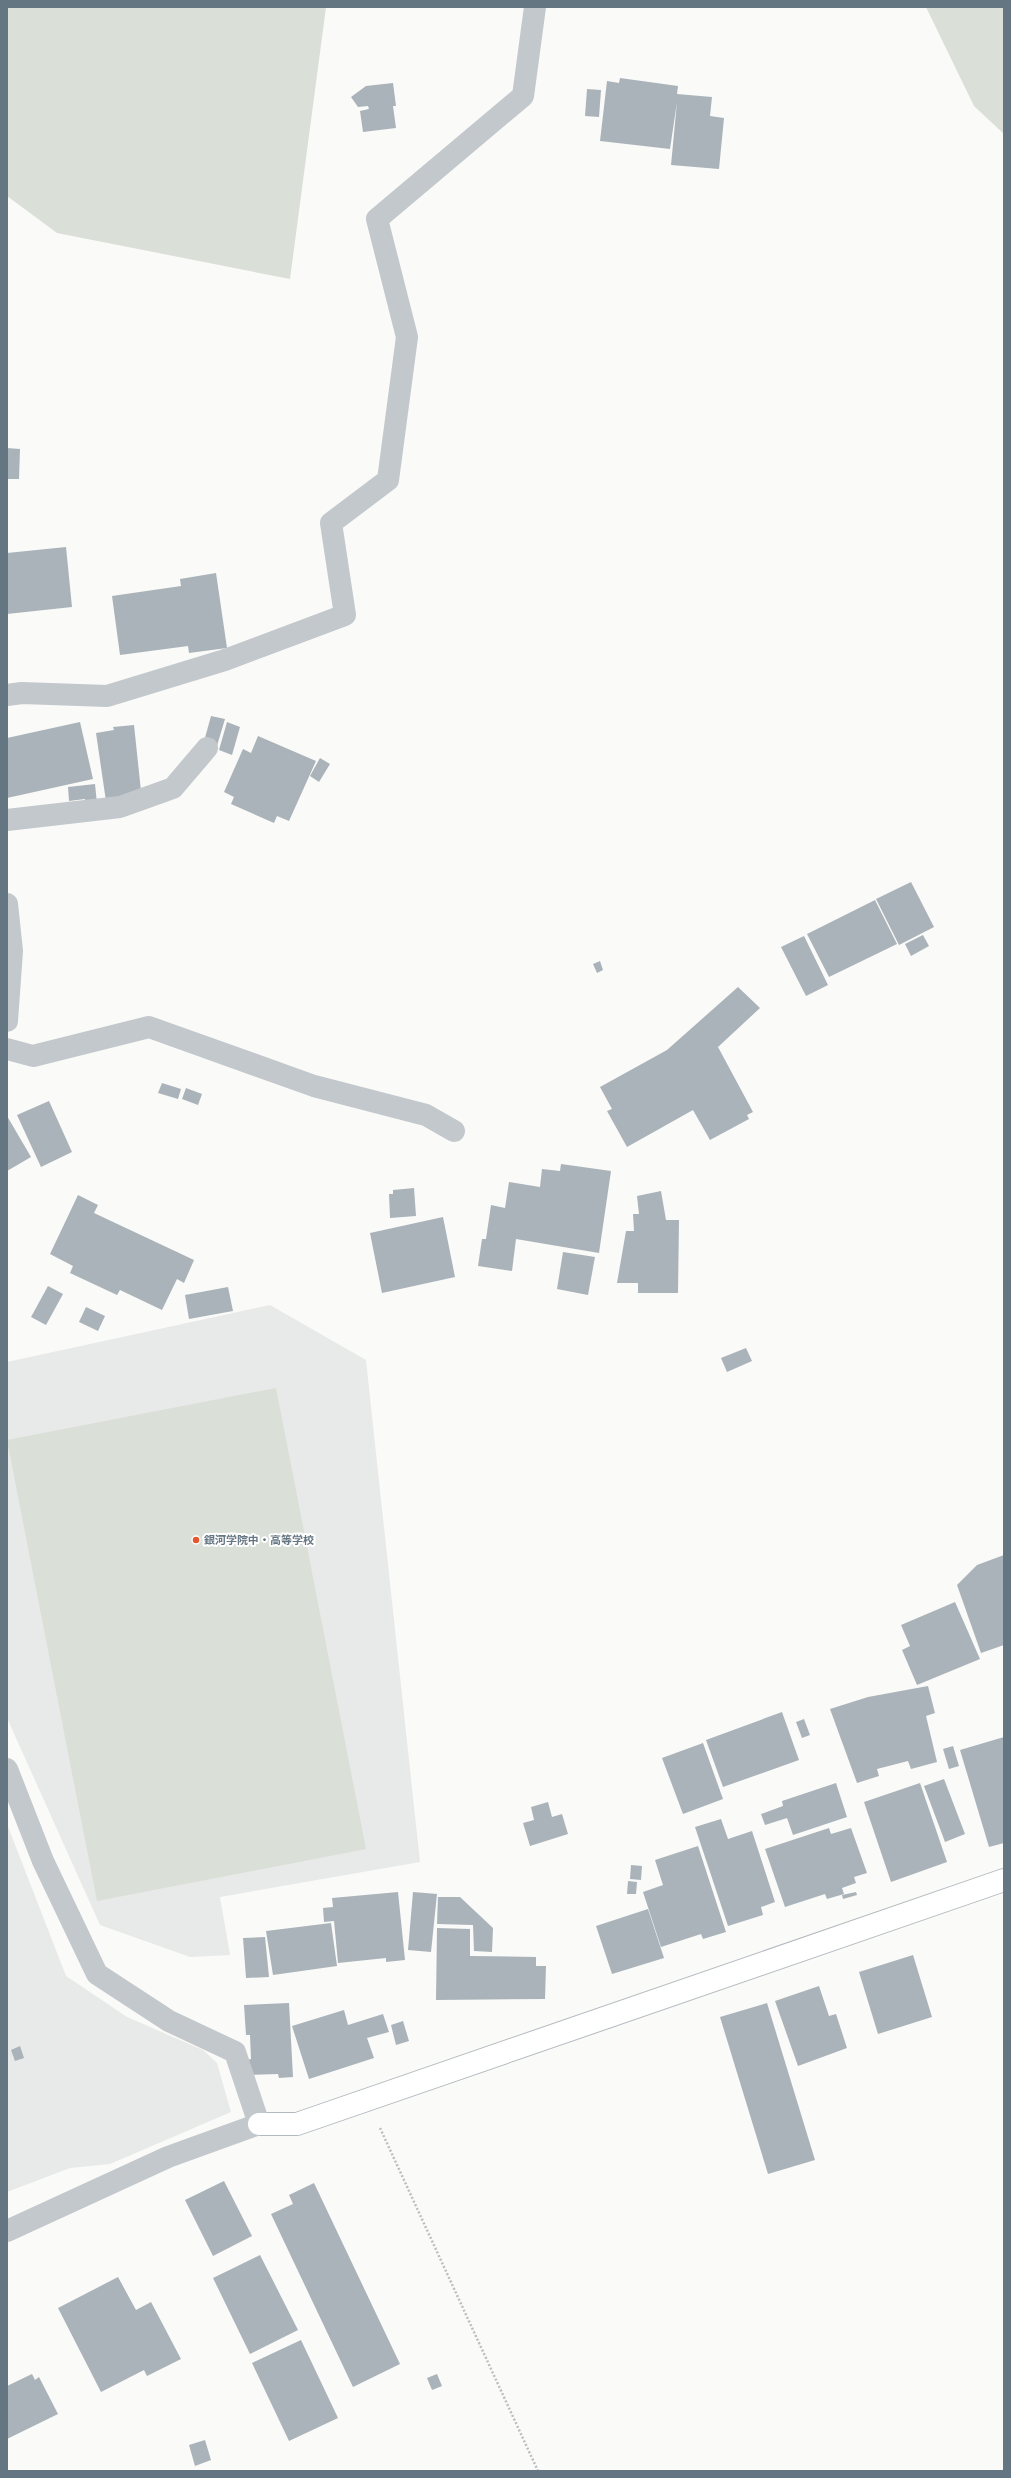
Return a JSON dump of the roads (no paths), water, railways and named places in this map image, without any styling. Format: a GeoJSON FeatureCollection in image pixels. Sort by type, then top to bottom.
{"type":"FeatureCollection","features":[{"type":"Feature","properties":{"kind":"street"},"geometry":{"type":"LineString","coordinates":[[7,695],[22,693],[107,696],[225,660],[345,615],[331,522],[388,480],[407,337],[377,219],[523,96],[536,7]]}},
{"type":"Feature","properties":{"kind":"street"},"geometry":{"type":"LineString","coordinates":[[7,820],[120,807],[173,788],[207,748]]}},
{"type":"Feature","properties":{"kind":"street"},"geometry":{"type":"LineString","coordinates":[[7,904],[12,951],[7,1021]]}},
{"type":"Feature","properties":{"kind":"street"},"geometry":{"type":"LineString","coordinates":[[7,1048],[33,1056],[149,1027],[314,1086],[426,1115],[454,1131]]}},
{"type":"Feature","properties":{"kind":"street"},"geometry":{"type":"LineString","coordinates":[[7,1769],[43,1861],[98,1974],[169,2021],[235,2052],[260,2124]]}},
{"type":"Feature","properties":{"kind":"street"},"geometry":{"type":"LineString","coordinates":[[7,2231],[168,2157],[260,2124],[297,2124],[1004,1880]]}},
{"type":"Feature","properties":{"kind":"place","name":"銀河学院中・高等学校"},"geometry":{"type":"Point","coordinates":[196,1540]}}]}
